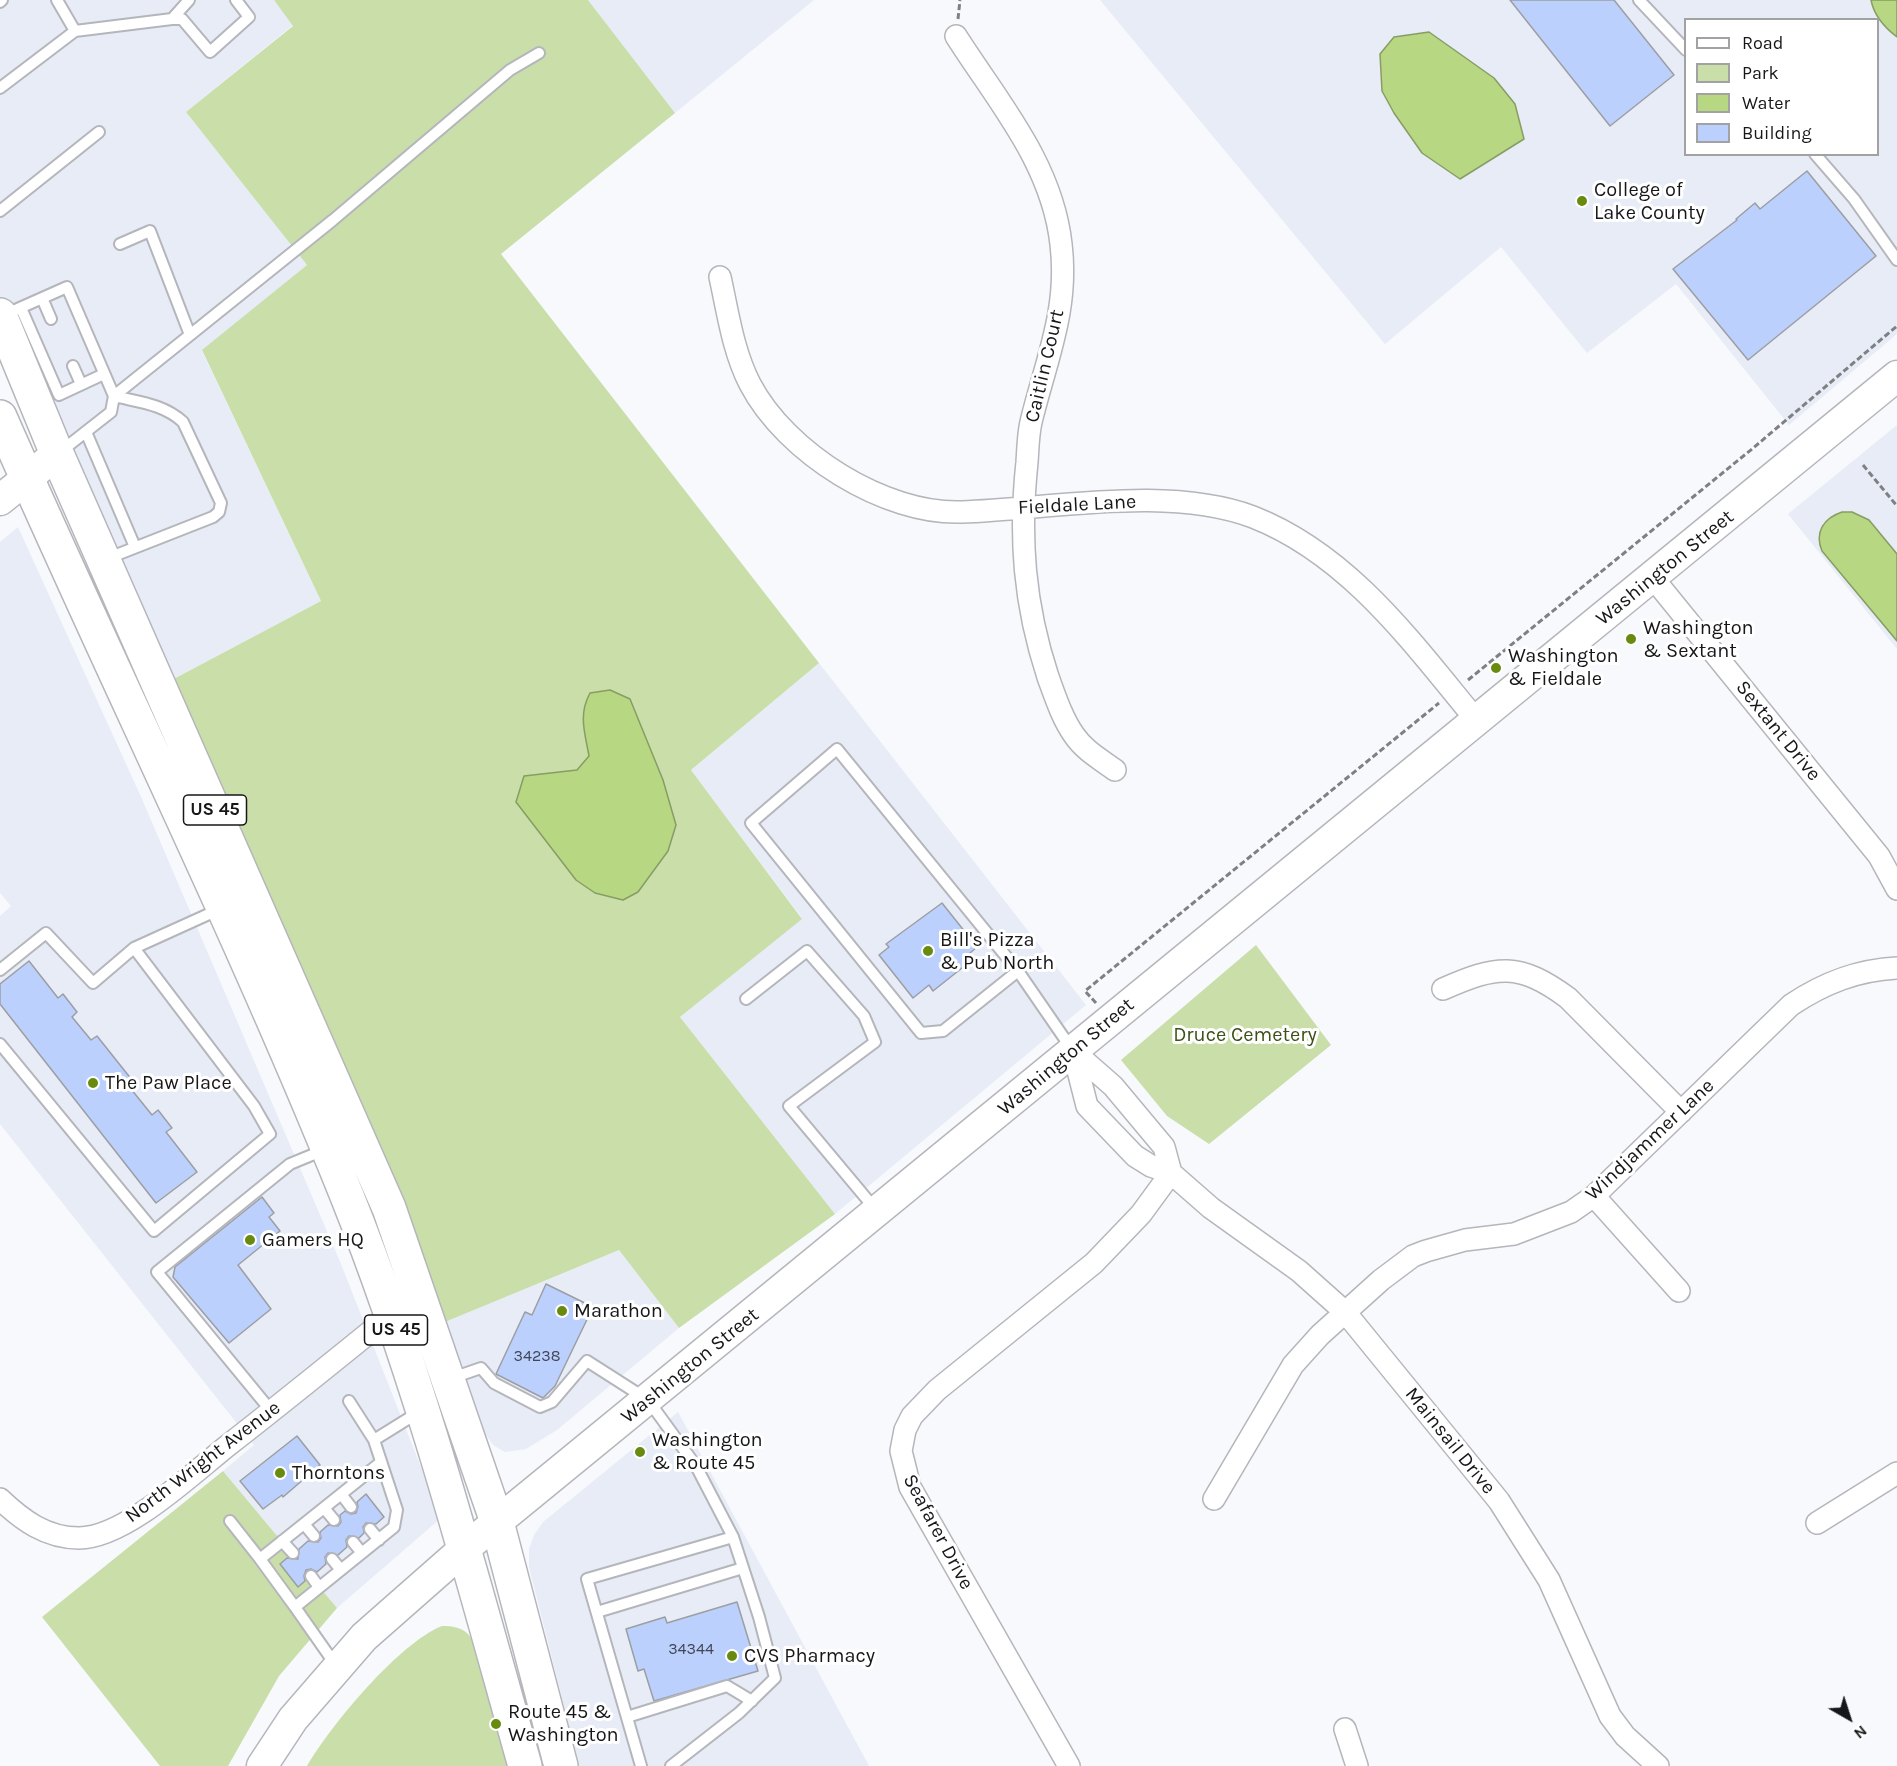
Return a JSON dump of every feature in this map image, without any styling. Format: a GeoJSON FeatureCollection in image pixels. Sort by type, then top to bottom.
{"type":"FeatureCollection","features":[{"type":"Feature","properties":{"kind":"main road","name":"US 45"},"geometry":{"type":"LineString","coordinates":[[7,313],[57,454],[372,1167],[411,1265],[497,1522],[561,1766]]}},
{"type":"Feature","properties":{"kind":"main road","name":"Washington Street"},"geometry":{"type":"LineString","coordinates":[[262,1766],[293,1719],[364,1637],[464,1549],[878,1213],[1897,376]]}},
{"type":"Feature","properties":{"kind":"main road","name":"US 45"},"geometry":{"type":"LineString","coordinates":[[0,417],[222,908],[326,1149],[391,1315],[464,1549],[525,1766]]}},
{"type":"Feature","properties":{"kind":"main road"},"geometry":{"type":"LineString","coordinates":[[0,500],[57,454]]}},
{"type":"Feature","properties":{"kind":"street","name":"Caitlin Court"},"geometry":{"type":"LineString","coordinates":[[956,36],[1020,130],[1039,164],[1053,206],[1061,243],[1059,315],[1053,350],[1031,423],[1022,507],[1022,554],[1027,596],[1039,649],[1056,699],[1074,734],[1088,751],[1115,770]]}},
{"type":"Feature","properties":{"kind":"street","name":"Fieldale Lane"},"geometry":{"type":"LineString","coordinates":[[720,277],[736,348],[751,385],[789,435],[821,463],[895,500],[926,508],[960,512],[1153,501],[1217,508],[1252,517],[1299,541],[1352,578],[1477,721]]}},
{"type":"Feature","properties":{"kind":"street","name":"Sextant Drive"},"geometry":{"type":"LineString","coordinates":[[1653,578],[1879,856],[1897,889]]}},
{"type":"Feature","properties":{"kind":"street","name":"Windjammer Lane"},"geometry":{"type":"LineString","coordinates":[[1214,1499],[1272,1399],[1304,1353],[1345,1312],[1413,1256],[1465,1240],[1514,1234],[1571,1212],[1594,1196],[1791,1005],[1816,989],[1845,976],[1875,969],[1897,968]]}},
{"type":"Feature","properties":{"kind":"street"},"geometry":{"type":"LineString","coordinates":[[1443,990],[1477,974],[1507,970],[1528,973],[1546,982],[1568,998],[1681,1112]]}},
{"type":"Feature","properties":{"kind":"street"},"geometry":{"type":"LineString","coordinates":[[1073,1051],[1113,1086],[1164,1147],[1171,1173]]}},
{"type":"Feature","properties":{"kind":"street","name":"Mainsail Drive"},"geometry":{"type":"LineString","coordinates":[[1073,1051],[1087,1106],[1135,1156],[1151,1166],[1171,1173],[1211,1208],[1299,1271],[1345,1312],[1499,1501],[1549,1580],[1610,1716],[1625,1736],[1658,1766]]}},
{"type":"Feature","properties":{"kind":"street","name":"Seafarer Drive"},"geometry":{"type":"LineString","coordinates":[[1069,1766],[910,1487],[893,1451],[912,1416],[937,1390],[1094,1263],[1141,1215],[1171,1173]]}},
{"type":"Feature","properties":{"kind":"street"},"geometry":{"type":"LineString","coordinates":[[1594,1196],[1679,1291]]}},
{"type":"Feature","properties":{"kind":"street","name":"North Wright Avenue"},"geometry":{"type":"LineString","coordinates":[[0,1499],[15,1514],[43,1532],[80,1538],[100,1534],[142,1512],[272,1412],[391,1315]]}},
{"type":"Feature","properties":{"kind":"street"},"geometry":{"type":"LineString","coordinates":[[1817,1523],[1897,1473]]}},
{"type":"Feature","properties":{"kind":"street"},"geometry":{"type":"LineString","coordinates":[[1345,1729],[1357,1766]]}},
{"type":"Feature","properties":{"kind":"lane"},"geometry":{"type":"LineString","coordinates":[[57,0],[75,31]]}},
{"type":"Feature","properties":{"kind":"lane"},"geometry":{"type":"LineString","coordinates":[[172,19],[189,0]]}},
{"type":"Feature","properties":{"kind":"lane"},"geometry":{"type":"LineString","coordinates":[[0,88],[75,31],[182,19],[210,51],[249,17],[236,0]]}},
{"type":"Feature","properties":{"kind":"lane"},"geometry":{"type":"LineString","coordinates":[[1639,0],[1684,48]]}},
{"type":"Feature","properties":{"kind":"lane"},"geometry":{"type":"LineString","coordinates":[[114,396],[333,220],[510,70],[539,53]]}},
{"type":"Feature","properties":{"kind":"lane"},"geometry":{"type":"LineString","coordinates":[[0,211],[99,132]]}},
{"type":"Feature","properties":{"kind":"lane"},"geometry":{"type":"LineString","coordinates":[[1817,156],[1854,200],[1897,260]]}},
{"type":"Feature","properties":{"kind":"lane"},"geometry":{"type":"LineString","coordinates":[[120,244],[150,231],[190,335]]}},
{"type":"Feature","properties":{"kind":"lane"},"geometry":{"type":"LineString","coordinates":[[57,454],[111,412],[114,396],[67,287],[7,313],[58,395],[104,374]]}},
{"type":"Feature","properties":{"kind":"lane"},"geometry":{"type":"LineString","coordinates":[[42,298],[51,319]]}},
{"type":"Feature","properties":{"kind":"lane"},"geometry":{"type":"LineString","coordinates":[[73,366],[81,384]]}},
{"type":"Feature","properties":{"kind":"lane"},"geometry":{"type":"LineString","coordinates":[[105,559],[213,517],[221,507],[188,428],[168,410],[114,396]]}},
{"type":"Feature","properties":{"kind":"lane"},"geometry":{"type":"LineString","coordinates":[[86,432],[135,547]]}},
{"type":"Feature","properties":{"kind":"lane"},"geometry":{"type":"LineString","coordinates":[[1018,971],[943,1031],[921,1033],[751,823],[837,749],[1018,971],[1073,1051]]}},
{"type":"Feature","properties":{"kind":"lane"},"geometry":{"type":"LineString","coordinates":[[0,970],[46,933],[93,983],[134,948],[222,908]]}},
{"type":"Feature","properties":{"kind":"lane"},"geometry":{"type":"LineString","coordinates":[[0,1044],[154,1231],[270,1134],[254,1106],[134,948]]}},
{"type":"Feature","properties":{"kind":"lane"},"geometry":{"type":"LineString","coordinates":[[746,999],[807,951],[864,1016],[875,1042],[789,1106],[878,1213]]}},
{"type":"Feature","properties":{"kind":"lane"},"geometry":{"type":"LineString","coordinates":[[272,1412],[157,1272],[290,1164],[326,1149]]}},
{"type":"Feature","properties":{"kind":"lane"},"geometry":{"type":"LineString","coordinates":[[450,1378],[481,1368],[494,1383],[540,1407],[552,1402],[587,1361],[648,1400],[696,1466],[734,1537],[775,1678],[752,1701],[671,1766]]}},
{"type":"Feature","properties":{"kind":"lane"},"geometry":{"type":"LineString","coordinates":[[295,1607],[394,1527],[397,1510],[374,1440],[349,1401]]}},
{"type":"Feature","properties":{"kind":"lane"},"geometry":{"type":"LineString","coordinates":[[374,1440],[422,1410]]}},
{"type":"Feature","properties":{"kind":"lane"},"geometry":{"type":"LineString","coordinates":[[260,1559],[380,1463]]}},
{"type":"Feature","properties":{"kind":"lane"},"geometry":{"type":"LineString","coordinates":[[341,1494],[351,1507]]}},
{"type":"Feature","properties":{"kind":"lane"},"geometry":{"type":"LineString","coordinates":[[324,1508],[334,1520]]}},
{"type":"Feature","properties":{"kind":"lane"},"geometry":{"type":"LineString","coordinates":[[230,1521],[337,1667]]}},
{"type":"Feature","properties":{"kind":"lane"},"geometry":{"type":"LineString","coordinates":[[304,1524],[314,1536]]}},
{"type":"Feature","properties":{"kind":"lane"},"geometry":{"type":"LineString","coordinates":[[370,1529],[379,1539]]}},
{"type":"Feature","properties":{"kind":"lane"},"geometry":{"type":"LineString","coordinates":[[641,1766],[587,1579],[734,1537]]}},
{"type":"Feature","properties":{"kind":"lane"},"geometry":{"type":"LineString","coordinates":[[282,1541],[293,1554]]}},
{"type":"Feature","properties":{"kind":"lane"},"geometry":{"type":"LineString","coordinates":[[353,1542],[362,1553]]}},
{"type":"Feature","properties":{"kind":"lane"},"geometry":{"type":"LineString","coordinates":[[332,1559],[341,1570]]}},
{"type":"Feature","properties":{"kind":"lane"},"geometry":{"type":"LineString","coordinates":[[597,1612],[744,1568]]}},
{"type":"Feature","properties":{"kind":"lane"},"geometry":{"type":"LineString","coordinates":[[311,1576],[319,1587]]}},
{"type":"Feature","properties":{"kind":"lane"},"geometry":{"type":"LineString","coordinates":[[627,1717],[727,1686],[752,1701]]}},
{"type":"Feature","properties":{"kind":"path"},"geometry":{"type":"LineString","coordinates":[[1091,998],[1085,991],[1752,449],[1897,326]]}},
{"type":"Feature","properties":{"kind":"path"},"geometry":{"type":"LineString","coordinates":[[1863,465],[1897,506]]}},
{"type":"Feature","properties":{"kind":"shaded area"},"geometry":{"type":"Polygon","coordinates":[[[0,0],[274,0],[293,25],[186,112],[307,265],[202,351],[321,601],[168,682],[0,315],[0,0]]]}},
{"type":"Feature","properties":{"kind":"shaded area"},"geometry":{"type":"Polygon","coordinates":[[[588,0],[814,0],[675,113],[588,0]]]}},
{"type":"Feature","properties":{"kind":"shaded area","name":"College of Lake County"},"geometry":{"type":"Polygon","coordinates":[[[1100,0],[1897,0],[1897,334],[1789,425],[1676,284],[1587,353],[1501,247],[1385,344],[1100,0]]]}},
{"type":"Feature","properties":{"kind":"shaded area"},"geometry":{"type":"Polygon","coordinates":[[[1897,425],[1897,649],[1788,514],[1897,425]]]}},
{"type":"Feature","properties":{"kind":"shaded area"},"geometry":{"type":"Polygon","coordinates":[[[18,527],[142,799],[341,1264],[441,1518],[337,1608],[223,1471],[254,1445],[0,1124],[0,916],[11,906],[0,893],[0,542],[18,527]]]}},
{"type":"Feature","properties":{"kind":"shaded area"},"geometry":{"type":"Polygon","coordinates":[[[819,663],[1086,1005],[835,1214],[680,1017],[802,918],[691,770],[819,663]]]}},
{"type":"Feature","properties":{"kind":"shaded area"},"geometry":{"type":"Polygon","coordinates":[[[619,1250],[679,1328],[557,1430],[526,1449],[505,1452],[493,1445],[480,1426],[445,1322],[619,1250]]]}},
{"type":"Feature","properties":{"kind":"shaded area"},"geometry":{"type":"Polygon","coordinates":[[[678,1412],[869,1766],[579,1766],[529,1567],[529,1549],[534,1535],[543,1522],[678,1412]]]}},
{"type":"Feature","properties":{"kind":"green space"},"geometry":{"type":"Polygon","coordinates":[[[274,0],[588,0],[675,113],[501,254],[819,663],[691,770],[802,919],[680,1017],[835,1214],[679,1328],[619,1250],[445,1322],[168,682],[321,601],[202,350],[307,265],[186,112],[293,26],[274,0]]]}},
{"type":"Feature","properties":{"kind":"green space","name":"Druce Cemetery"},"geometry":{"type":"Polygon","coordinates":[[[1256,945],[1331,1045],[1209,1144],[1167,1116],[1121,1060],[1256,945]]]}},
{"type":"Feature","properties":{"kind":"green space"},"geometry":{"type":"Polygon","coordinates":[[[223,1471],[337,1608],[279,1676],[228,1766],[160,1766],[42,1617],[223,1471]]]}},
{"type":"Feature","properties":{"kind":"green space"},"geometry":{"type":"Polygon","coordinates":[[[442,1626],[462,1630],[475,1644],[488,1677],[512,1766],[307,1766],[332,1729],[367,1687],[406,1650],[425,1635],[442,1626]]]}},
{"type":"Feature","properties":{"kind":"water"},"geometry":{"type":"Polygon","coordinates":[[[1871,0],[1897,0],[1897,37],[1880,21],[1871,0]]]}},
{"type":"Feature","properties":{"kind":"water"},"geometry":{"type":"Polygon","coordinates":[[[1429,32],[1494,78],[1515,104],[1524,139],[1460,179],[1422,153],[1394,113],[1382,91],[1380,54],[1394,37],[1429,32]]]}},
{"type":"Feature","properties":{"kind":"water"},"geometry":{"type":"Polygon","coordinates":[[[1842,512],[1852,512],[1869,520],[1897,554],[1897,641],[1822,551],[1819,538],[1822,527],[1830,518],[1842,512]]]}},
{"type":"Feature","properties":{"kind":"water"},"geometry":{"type":"Polygon","coordinates":[[[610,690],[630,699],[663,780],[676,825],[668,851],[638,892],[623,900],[595,893],[576,880],[516,802],[524,776],[577,770],[589,756],[583,717],[586,701],[590,693],[610,690]]]}},
{"type":"Feature","properties":{"kind":"building"},"geometry":{"type":"Polygon","coordinates":[[[1510,0],[1614,0],[1674,75],[1610,126],[1510,0]]]}},
{"type":"Feature","properties":{"kind":"building"},"geometry":{"type":"Polygon","coordinates":[[[1807,171],[1876,256],[1748,360],[1673,269],[1737,220],[1755,203],[1760,209],[1807,171]]]}},
{"type":"Feature","properties":{"kind":"building","name":"Bill's Pizza & Pub North"},"geometry":{"type":"Polygon","coordinates":[[[942,903],[977,947],[963,959],[967,964],[933,991],[929,985],[913,998],[879,955],[889,947],[886,944],[942,903]]]}},
{"type":"Feature","properties":{"kind":"building"},"geometry":{"type":"Polygon","coordinates":[[[29,961],[58,998],[63,994],[77,1012],[72,1017],[91,1040],[97,1036],[136,1085],[131,1089],[152,1115],[158,1110],[172,1128],[166,1132],[197,1172],[156,1203],[0,1004],[0,984],[29,961]]]}},
{"type":"Feature","properties":{"kind":"building"},"geometry":{"type":"Polygon","coordinates":[[[262,1197],[274,1213],[269,1217],[280,1231],[238,1265],[271,1309],[229,1343],[173,1277],[175,1267],[262,1197]]]}},
{"type":"Feature","properties":{"kind":"building","name":"Marathon"},"geometry":{"type":"Polygon","coordinates":[[[546,1284],[593,1307],[555,1386],[543,1398],[496,1374],[525,1312],[532,1315],[546,1284]]]}},
{"type":"Feature","properties":{"kind":"building","name":"Thorntons"},"geometry":{"type":"Polygon","coordinates":[[[297,1436],[320,1465],[283,1497],[282,1495],[263,1509],[240,1481],[297,1436]]]}},
{"type":"Feature","properties":{"kind":"building","name":"Thorntons"},"geometry":{"type":"Polygon","coordinates":[[[366,1494],[384,1517],[376,1524],[366,1523],[363,1527],[364,1533],[359,1538],[349,1536],[346,1540],[347,1547],[338,1555],[328,1553],[325,1557],[326,1564],[317,1572],[311,1569],[306,1570],[305,1581],[298,1587],[280,1564],[287,1558],[298,1559],[299,1549],[308,1541],[318,1542],[321,1538],[320,1532],[328,1525],[338,1526],[341,1522],[340,1515],[345,1511],[351,1514],[356,1513],[357,1502],[366,1494]]]}},
{"type":"Feature","properties":{"kind":"building","name":"CVS Pharmacy"},"geometry":{"type":"Polygon","coordinates":[[[737,1602],[758,1671],[654,1701],[644,1669],[638,1671],[626,1629],[665,1617],[667,1623],[737,1602]]]}},
{"type":"Feature","properties":{"kind":"place","name":"College of Lake County"},"geometry":{"type":"Point","coordinates":[1582,201]}},
{"type":"Feature","properties":{"kind":"place","name":"Washington & Sextant"},"geometry":{"type":"Point","coordinates":[1631,639]}},
{"type":"Feature","properties":{"kind":"place","name":"Washington & Fieldale"},"geometry":{"type":"Point","coordinates":[1496,668]}},
{"type":"Feature","properties":{"kind":"place","name":"Bill's Pizza & Pub North"},"geometry":{"type":"Point","coordinates":[928,951]}},
{"type":"Feature","properties":{"kind":"place","name":"The Paw Place"},"geometry":{"type":"Point","coordinates":[93,1083]}},
{"type":"Feature","properties":{"kind":"place","name":"Gamers HQ"},"geometry":{"type":"Point","coordinates":[250,1240]}},
{"type":"Feature","properties":{"kind":"place","name":"Marathon"},"geometry":{"type":"Point","coordinates":[562,1311]}},
{"type":"Feature","properties":{"kind":"place","name":"Washington & Route 45"},"geometry":{"type":"Point","coordinates":[640,1452]}},
{"type":"Feature","properties":{"kind":"place","name":"Thorntons"},"geometry":{"type":"Point","coordinates":[280,1473]}},
{"type":"Feature","properties":{"kind":"place","name":"CVS Pharmacy"},"geometry":{"type":"Point","coordinates":[732,1656]}},
{"type":"Feature","properties":{"kind":"place","name":"Route 45 & Washington"},"geometry":{"type":"Point","coordinates":[496,1724]}}]}
